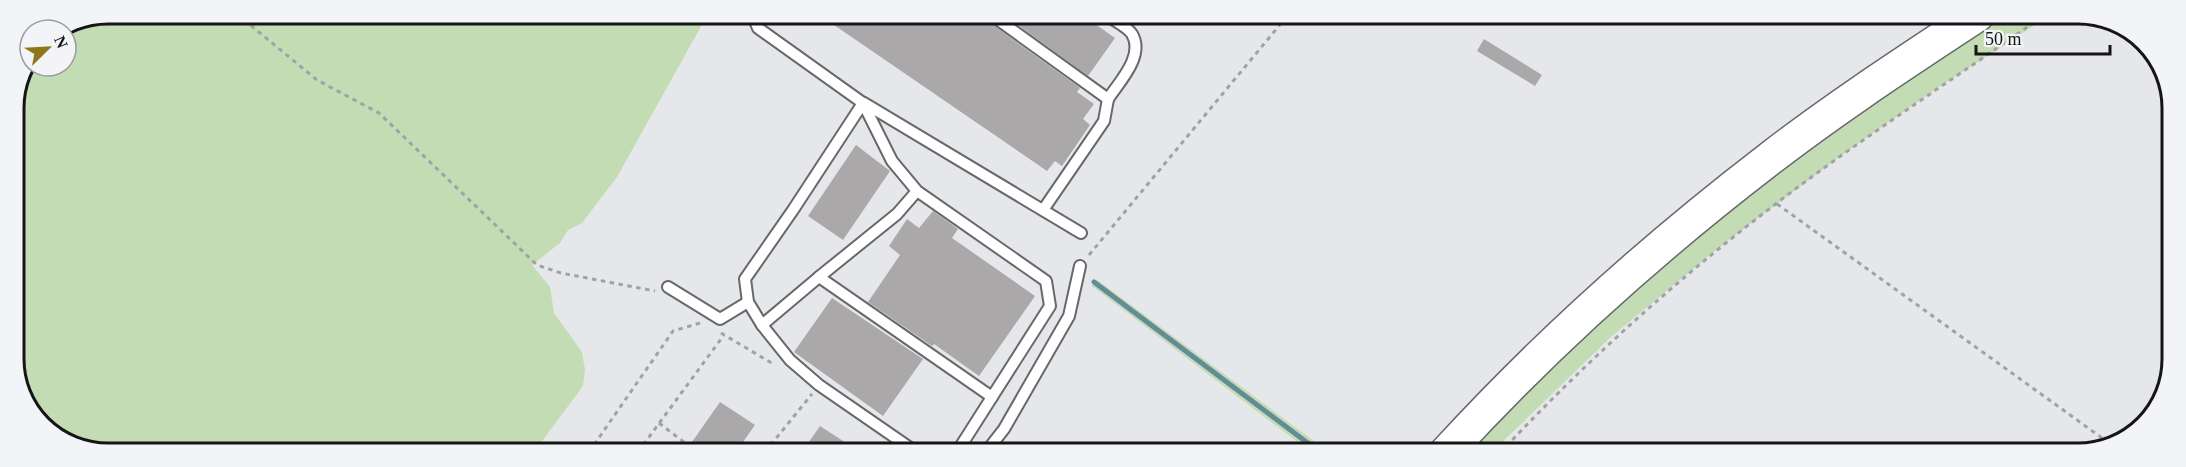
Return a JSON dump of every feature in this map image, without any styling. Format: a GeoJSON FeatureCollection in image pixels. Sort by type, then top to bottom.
{"type":"FeatureCollection","features":[{"type":"Feature","properties":{"kind":"main road"},"geometry":{"type":"LineString","coordinates":[[1456,443],[1533,362],[1607,292],[1684,226],[1769,159],[1856,96],[1964,24]]}},
{"type":"Feature","properties":{"kind":"lane"},"geometry":{"type":"LineString","coordinates":[[756,24],[758,28],[863,103],[1081,232]]}},
{"type":"Feature","properties":{"kind":"lane"},"geometry":{"type":"LineString","coordinates":[[1004,24],[1108,99]]}},
{"type":"Feature","properties":{"kind":"lane"},"geometry":{"type":"LineString","coordinates":[[1043,210],[1104,121],[1108,99],[1133,61],[1136,48],[1132,33],[1119,24]]}},
{"type":"Feature","properties":{"kind":"lane"},"geometry":{"type":"LineString","coordinates":[[863,103],[892,161],[917,191],[1046,280],[1050,306],[963,443]]}},
{"type":"Feature","properties":{"kind":"lane"},"geometry":{"type":"LineString","coordinates":[[863,103],[794,210],[745,279],[748,302],[762,325],[790,360],[819,385],[903,443]]}},
{"type":"Feature","properties":{"kind":"lane"},"geometry":{"type":"LineString","coordinates":[[762,325],[897,214],[917,191]]}},
{"type":"Feature","properties":{"kind":"lane"},"geometry":{"type":"LineString","coordinates":[[993,443],[1004,429],[1069,316],[1080,266]]}},
{"type":"Feature","properties":{"kind":"lane"},"geometry":{"type":"LineString","coordinates":[[819,277],[992,397]]}},
{"type":"Feature","properties":{"kind":"lane"},"geometry":{"type":"LineString","coordinates":[[663,289],[720,320],[748,302]]}},
{"type":"Feature","properties":{"kind":"path"},"geometry":{"type":"LineString","coordinates":[[249,24],[317,80],[379,113],[537,265],[561,273],[663,289]]}},
{"type":"Feature","properties":{"kind":"path"},"geometry":{"type":"LineString","coordinates":[[1080,266],[1281,24]]}},
{"type":"Feature","properties":{"kind":"path"},"geometry":{"type":"LineString","coordinates":[[1509,443],[1551,398],[1656,301],[1777,204],[1870,135],[2032,24]]}},
{"type":"Feature","properties":{"kind":"path"},"geometry":{"type":"LineString","coordinates":[[1777,204],[2104,439]]}},
{"type":"Feature","properties":{"kind":"path"},"geometry":{"type":"LineString","coordinates":[[595,443],[674,331],[704,322],[695,316]]}},
{"type":"Feature","properties":{"kind":"path"},"geometry":{"type":"LineString","coordinates":[[714,328],[783,370]]}},
{"type":"Feature","properties":{"kind":"path"},"geometry":{"type":"LineString","coordinates":[[645,443],[724,335]]}},
{"type":"Feature","properties":{"kind":"path"},"geometry":{"type":"LineString","coordinates":[[772,443],[819,385]]}},
{"type":"Feature","properties":{"kind":"path"},"geometry":{"type":"LineString","coordinates":[[659,423],[685,443]]}},
{"type":"Feature","properties":{"kind":"green space"},"geometry":{"type":"Polygon","coordinates":[[[702,24],[617,177],[582,223],[568,230],[560,243],[532,265],[550,287],[554,313],[582,352],[585,370],[583,386],[541,443],[108,443],[81,439],[57,426],[41,410],[30,391],[24,359],[24,102],[30,78],[78,78],[78,29],[97,25],[702,24]]]}},
{"type":"Feature","properties":{"kind":"green space"},"geometry":{"type":"Polygon","coordinates":[[[1991,24],[2036,24],[1933,91],[1842,155],[1716,250],[1611,337],[1501,443],[1478,443],[1585,335],[1677,251],[1854,116],[1991,24]]]}},
{"type":"Feature","properties":{"kind":"green space"},"geometry":{"type":"Polygon","coordinates":[[[1096,279],[1317,443],[1299,443],[1092,286],[1096,279]]]}},
{"type":"Feature","properties":{"kind":"building"},"geometry":{"type":"Polygon","coordinates":[[[833,24],[992,24],[1080,88],[1077,92],[1094,104],[1083,119],[1090,125],[1062,166],[1055,161],[1047,171],[833,24]]]}},
{"type":"Feature","properties":{"kind":"building"},"geometry":{"type":"Polygon","coordinates":[[[1017,24],[1095,24],[1115,38],[1088,76],[1017,24]]]}},
{"type":"Feature","properties":{"kind":"building"},"geometry":{"type":"Polygon","coordinates":[[[1484,39],[1542,75],[1535,86],[1477,51],[1484,39]]]}},
{"type":"Feature","properties":{"kind":"building"},"geometry":{"type":"Polygon","coordinates":[[[856,145],[890,171],[843,240],[808,216],[856,145]]]}},
{"type":"Feature","properties":{"kind":"building"},"geometry":{"type":"Polygon","coordinates":[[[933,211],[958,229],[952,238],[1035,296],[979,376],[868,302],[900,255],[889,246],[907,219],[919,228],[933,211]]]}},
{"type":"Feature","properties":{"kind":"building"},"geometry":{"type":"Polygon","coordinates":[[[832,298],[923,359],[883,416],[794,352],[832,298]]]}},
{"type":"Feature","properties":{"kind":"building"},"geometry":{"type":"Polygon","coordinates":[[[720,402],[755,425],[742,443],[691,443],[720,402]]]}},
{"type":"Feature","properties":{"kind":"building"},"geometry":{"type":"Polygon","coordinates":[[[820,426],[846,443],[808,443],[820,426]]]}},
{"type":"Feature","properties":{"kind":"waterway"},"geometry":{"type":"LineString","coordinates":[[1094,282],[1308,443]]}}]}
